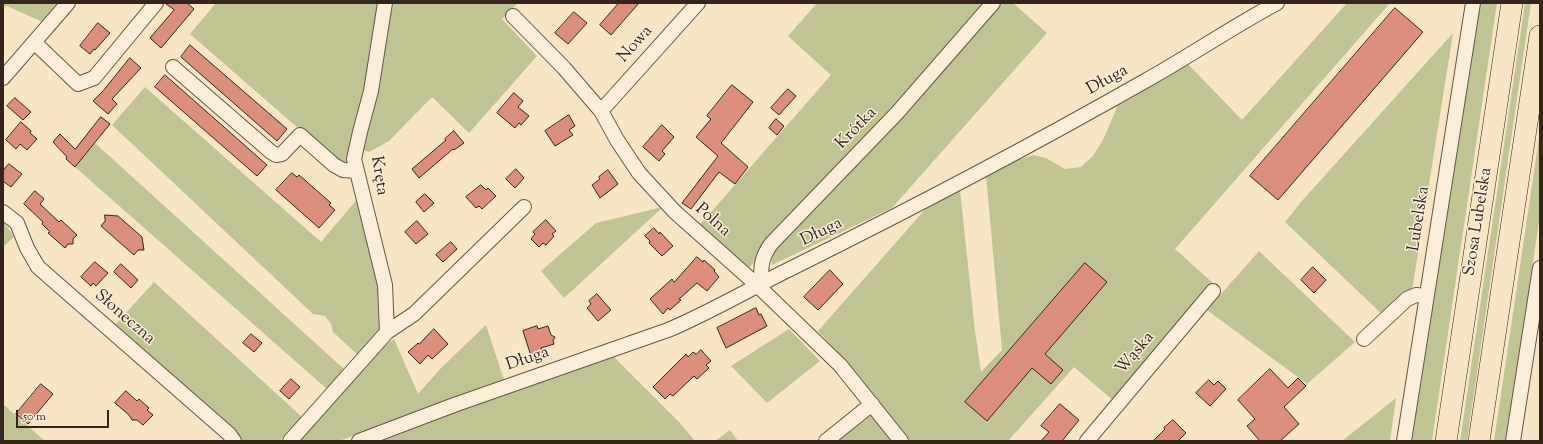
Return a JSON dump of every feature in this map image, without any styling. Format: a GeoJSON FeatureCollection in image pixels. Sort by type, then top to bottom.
{"type":"FeatureCollection","features":[{"type":"Feature","properties":{"kind":"highway","name":"Szosa Lubelska"},"geometry":{"type":"LineString","coordinates":[[1446,441],[1512,3]]}},
{"type":"Feature","properties":{"kind":"highway","name":"Szosa Lubelska"},"geometry":{"type":"LineString","coordinates":[[1480,441],[1540,36]]}},
{"type":"Feature","properties":{"kind":"street"},"geometry":{"type":"LineString","coordinates":[[3,78],[68,3]]}},
{"type":"Feature","properties":{"kind":"street"},"geometry":{"type":"LineString","coordinates":[[34,42],[78,84],[94,78],[156,3]]}},
{"type":"Feature","properties":{"kind":"street","name":"Kręta"},"geometry":{"type":"LineString","coordinates":[[385,3],[371,91],[354,159],[385,285],[387,332]]}},
{"type":"Feature","properties":{"kind":"street","name":"Nowa"},"geometry":{"type":"LineString","coordinates":[[601,111],[698,3]]}},
{"type":"Feature","properties":{"kind":"street","name":"Krótka"},"geometry":{"type":"LineString","coordinates":[[759,284],[761,262],[764,253],[771,244],[897,113],[993,3]]}},
{"type":"Feature","properties":{"kind":"street","name":"Długa"},"geometry":{"type":"LineString","coordinates":[[359,441],[454,405],[668,330],[698,317],[759,284],[900,214],[1020,150],[1147,80],[1277,3]]}},
{"type":"Feature","properties":{"kind":"street","name":"Lubelska"},"geometry":{"type":"LineString","coordinates":[[1404,441],[1473,3]]}},
{"type":"Feature","properties":{"kind":"street","name":"Polna"},"geometry":{"type":"LineString","coordinates":[[513,16],[564,68],[601,111],[617,140],[639,173],[675,212],[759,284],[840,365],[901,441]]}},
{"type":"Feature","properties":{"kind":"street"},"geometry":{"type":"LineString","coordinates":[[173,67],[276,155],[282,154],[300,135],[334,165],[343,170],[356,171]]}},
{"type":"Feature","properties":{"kind":"street"},"geometry":{"type":"LineString","coordinates":[[290,441],[387,332],[414,314],[524,207]]}},
{"type":"Feature","properties":{"kind":"street","name":"Słoneczna"},"geometry":{"type":"LineString","coordinates":[[3,212],[17,223],[27,248],[38,267],[223,429],[234,441]]}},
{"type":"Feature","properties":{"kind":"street"},"geometry":{"type":"LineString","coordinates":[[1513,441],[1540,268]]}},
{"type":"Feature","properties":{"kind":"street","name":"Wąska"},"geometry":{"type":"LineString","coordinates":[[1087,441],[1213,291]]}},
{"type":"Feature","properties":{"kind":"street"},"geometry":{"type":"LineString","coordinates":[[1364,339],[1407,299],[1416,295],[1426,296]]}},
{"type":"Feature","properties":{"kind":"street"},"geometry":{"type":"LineString","coordinates":[[826,441],[872,404]]}},
{"type":"Feature","properties":{"kind":"green space"},"geometry":{"type":"Polygon","coordinates":[[[3,3],[62,3],[45,23],[7,6],[3,7],[3,3]]]}},
{"type":"Feature","properties":{"kind":"green space"},"geometry":{"type":"Polygon","coordinates":[[[216,3],[518,3],[502,19],[537,56],[469,133],[432,97],[389,141],[369,152],[349,145],[349,161],[344,163],[332,160],[306,135],[190,34],[216,3]]]}},
{"type":"Feature","properties":{"kind":"green space"},"geometry":{"type":"Polygon","coordinates":[[[817,3],[984,3],[747,271],[698,227],[831,75],[788,36],[817,3]]]}},
{"type":"Feature","properties":{"kind":"green space"},"geometry":{"type":"Polygon","coordinates":[[[1000,3],[1013,3],[1047,33],[892,208],[772,265],[773,254],[780,244],[841,181],[1000,3]]]}},
{"type":"Feature","properties":{"kind":"green space"},"geometry":{"type":"Polygon","coordinates":[[[1347,3],[1390,3],[1175,249],[1214,284],[1114,401],[1074,367],[1008,441],[904,441],[889,423],[850,366],[818,331],[929,205],[960,190],[975,331],[981,372],[1002,350],[986,176],[1012,162],[1033,155],[1046,158],[1065,169],[1081,167],[1093,156],[1103,140],[1118,105],[1132,98],[1187,63],[1242,120],[1347,3]]]}},
{"type":"Feature","properties":{"kind":"green space"},"geometry":{"type":"Polygon","coordinates":[[[1478,3],[1497,3],[1432,441],[1411,441],[1478,3]]]}},
{"type":"Feature","properties":{"kind":"green space"},"geometry":{"type":"Polygon","coordinates":[[[1525,3],[1531,3],[1467,441],[1460,441],[1525,3]]]}},
{"type":"Feature","properties":{"kind":"green space"},"geometry":{"type":"Polygon","coordinates":[[[1453,33],[1412,291],[1383,315],[1285,222],[1301,202],[1453,33]]]}},
{"type":"Feature","properties":{"kind":"green space"},"geometry":{"type":"Polygon","coordinates":[[[145,87],[321,242],[359,197],[379,292],[379,331],[358,355],[333,332],[331,324],[325,316],[313,314],[112,125],[145,87]]]}},
{"type":"Feature","properties":{"kind":"green space"},"geometry":{"type":"Polygon","coordinates":[[[1540,131],[1540,213],[1508,441],[1494,441],[1540,131]]]}},
{"type":"Feature","properties":{"kind":"green space"},"geometry":{"type":"Polygon","coordinates":[[[95,143],[345,370],[328,390],[75,167],[95,143]]]}},
{"type":"Feature","properties":{"kind":"green space"},"geometry":{"type":"Polygon","coordinates":[[[663,207],[564,298],[541,271],[596,223],[663,207]]]}},
{"type":"Feature","properties":{"kind":"green space"},"geometry":{"type":"Polygon","coordinates":[[[3,221],[14,237],[3,247],[3,221]]]}},
{"type":"Feature","properties":{"kind":"green space"},"geometry":{"type":"Polygon","coordinates":[[[1259,251],[1355,342],[1307,384],[1207,310],[1259,251]]]}},
{"type":"Feature","properties":{"kind":"green space"},"geometry":{"type":"Polygon","coordinates":[[[154,282],[302,417],[279,441],[243,441],[114,326],[154,282]]]}},
{"type":"Feature","properties":{"kind":"green space"},"geometry":{"type":"Polygon","coordinates":[[[486,325],[504,380],[339,441],[297,441],[388,343],[394,339],[418,394],[442,367],[486,325]]]}},
{"type":"Feature","properties":{"kind":"green space"},"geometry":{"type":"Polygon","coordinates":[[[789,329],[820,361],[767,403],[731,366],[789,329]]]}},
{"type":"Feature","properties":{"kind":"green space"},"geometry":{"type":"Polygon","coordinates":[[[614,357],[679,422],[695,441],[375,441],[452,412],[614,357]]]}},
{"type":"Feature","properties":{"kind":"green space"},"geometry":{"type":"Polygon","coordinates":[[[1396,398],[1390,441],[1342,441],[1396,398]]]}},
{"type":"Feature","properties":{"kind":"green space"},"geometry":{"type":"Polygon","coordinates":[[[3,404],[45,441],[3,441],[3,404]]]}},
{"type":"Feature","properties":{"kind":"green space"},"geometry":{"type":"Polygon","coordinates":[[[874,413],[895,441],[838,441],[874,413]]]}},
{"type":"Feature","properties":{"kind":"green space"},"geometry":{"type":"Polygon","coordinates":[[[730,430],[738,441],[715,441],[730,430]]]}},
{"type":"Feature","properties":{"kind":"building"},"geometry":{"type":"Polygon","coordinates":[[[165,3],[187,3],[194,9],[161,48],[150,38],[174,10],[165,3]]]}},
{"type":"Feature","properties":{"kind":"building"},"geometry":{"type":"Polygon","coordinates":[[[619,3],[639,3],[611,35],[600,25],[619,3]]]}},
{"type":"Feature","properties":{"kind":"building"},"geometry":{"type":"Polygon","coordinates":[[[1395,8],[1423,32],[1278,200],[1250,176],[1395,8]]]}},
{"type":"Feature","properties":{"kind":"building"},"geometry":{"type":"Polygon","coordinates":[[[574,12],[587,23],[568,44],[555,33],[574,12]]]}},
{"type":"Feature","properties":{"kind":"building"},"geometry":{"type":"Polygon","coordinates":[[[98,23],[110,33],[90,54],[80,46],[98,23]]]}},
{"type":"Feature","properties":{"kind":"building"},"geometry":{"type":"Polygon","coordinates":[[[190,45],[287,129],[277,141],[181,57],[190,45]]]}},
{"type":"Feature","properties":{"kind":"building"},"geometry":{"type":"Polygon","coordinates":[[[130,58],[141,68],[112,99],[117,104],[108,114],[93,101],[130,58]]]}},
{"type":"Feature","properties":{"kind":"building"},"geometry":{"type":"Polygon","coordinates":[[[165,75],[267,165],[257,176],[155,87],[165,75]]]}},
{"type":"Feature","properties":{"kind":"building"},"geometry":{"type":"Polygon","coordinates":[[[732,85],[753,102],[721,143],[748,167],[735,184],[719,172],[691,209],[682,203],[718,156],[696,137],[711,119],[707,116],[732,85]]]}},
{"type":"Feature","properties":{"kind":"building"},"geometry":{"type":"Polygon","coordinates":[[[788,89],[796,96],[779,115],[771,108],[788,89]]]}},
{"type":"Feature","properties":{"kind":"building"},"geometry":{"type":"Polygon","coordinates":[[[514,93],[523,101],[518,107],[529,116],[521,125],[519,123],[515,128],[497,113],[514,93]]]}},
{"type":"Feature","properties":{"kind":"building"},"geometry":{"type":"Polygon","coordinates":[[[15,98],[31,112],[23,120],[7,106],[15,98]]]}},
{"type":"Feature","properties":{"kind":"building"},"geometry":{"type":"Polygon","coordinates":[[[569,115],[575,126],[569,130],[573,135],[555,146],[545,131],[569,115]]]}},
{"type":"Feature","properties":{"kind":"building"},"geometry":{"type":"Polygon","coordinates":[[[101,117],[110,124],[75,167],[66,159],[67,157],[53,142],[60,134],[75,149],[101,117]]]}},
{"type":"Feature","properties":{"kind":"building"},"geometry":{"type":"Polygon","coordinates":[[[776,119],[784,126],[777,135],[769,128],[776,119]]]}},
{"type":"Feature","properties":{"kind":"building"},"geometry":{"type":"Polygon","coordinates":[[[21,122],[37,139],[27,150],[20,144],[16,149],[6,140],[21,122]]]}},
{"type":"Feature","properties":{"kind":"building"},"geometry":{"type":"Polygon","coordinates":[[[662,125],[674,137],[662,151],[665,154],[659,161],[643,147],[662,125]]]}},
{"type":"Feature","properties":{"kind":"building"},"geometry":{"type":"Polygon","coordinates":[[[454,131],[464,143],[454,150],[453,149],[419,178],[412,169],[446,140],[445,139],[454,131]]]}},
{"type":"Feature","properties":{"kind":"building"},"geometry":{"type":"Polygon","coordinates":[[[9,164],[22,174],[11,187],[3,181],[3,171],[9,164]]]}},
{"type":"Feature","properties":{"kind":"building"},"geometry":{"type":"Polygon","coordinates":[[[516,169],[524,178],[515,188],[506,179],[516,169]]]}},
{"type":"Feature","properties":{"kind":"building"},"geometry":{"type":"Polygon","coordinates":[[[608,170],[618,184],[600,198],[592,185],[608,170]]]}},
{"type":"Feature","properties":{"kind":"building"},"geometry":{"type":"Polygon","coordinates":[[[292,173],[297,177],[299,175],[331,203],[329,205],[335,210],[319,228],[276,190],[292,173]]]}},
{"type":"Feature","properties":{"kind":"building"},"geometry":{"type":"Polygon","coordinates":[[[481,185],[486,190],[488,188],[496,196],[482,209],[479,206],[476,208],[466,197],[481,185]]]}},
{"type":"Feature","properties":{"kind":"building"},"geometry":{"type":"Polygon","coordinates":[[[35,191],[44,199],[40,204],[59,222],[61,220],[77,235],[73,239],[73,244],[68,244],[65,248],[48,233],[50,232],[42,224],[43,222],[24,204],[35,191]]]}},
{"type":"Feature","properties":{"kind":"building"},"geometry":{"type":"Polygon","coordinates":[[[425,194],[434,203],[424,212],[416,202],[425,194]]]}},
{"type":"Feature","properties":{"kind":"building"},"geometry":{"type":"Polygon","coordinates":[[[105,215],[118,216],[142,237],[144,250],[138,250],[134,255],[101,226],[105,221],[105,215]]]}},
{"type":"Feature","properties":{"kind":"building"},"geometry":{"type":"Polygon","coordinates":[[[546,220],[556,231],[552,234],[554,236],[546,245],[543,243],[539,247],[531,239],[535,234],[533,232],[546,220]]]}},
{"type":"Feature","properties":{"kind":"building"},"geometry":{"type":"Polygon","coordinates":[[[417,221],[428,234],[416,244],[405,232],[417,221]]]}},
{"type":"Feature","properties":{"kind":"building"},"geometry":{"type":"Polygon","coordinates":[[[654,228],[659,234],[660,232],[673,246],[662,256],[649,243],[650,241],[645,236],[654,228]]]}},
{"type":"Feature","properties":{"kind":"building"},"geometry":{"type":"Polygon","coordinates":[[[451,242],[457,249],[443,262],[436,255],[451,242]]]}},
{"type":"Feature","properties":{"kind":"building"},"geometry":{"type":"Polygon","coordinates":[[[697,257],[703,262],[704,260],[715,270],[714,271],[719,277],[707,291],[697,283],[679,299],[681,300],[670,310],[668,308],[663,314],[650,299],[672,279],[674,282],[697,257]]]}},
{"type":"Feature","properties":{"kind":"building"},"geometry":{"type":"Polygon","coordinates":[[[95,262],[108,273],[96,286],[93,283],[91,286],[81,277],[95,262]]]}},
{"type":"Feature","properties":{"kind":"building"},"geometry":{"type":"Polygon","coordinates":[[[1085,263],[1107,282],[1045,354],[1063,370],[1051,384],[1032,368],[987,421],[965,402],[1085,263]]]}},
{"type":"Feature","properties":{"kind":"building"},"geometry":{"type":"Polygon","coordinates":[[[121,264],[138,280],[131,288],[114,272],[121,264]]]}},
{"type":"Feature","properties":{"kind":"building"},"geometry":{"type":"Polygon","coordinates":[[[1313,267],[1326,280],[1314,293],[1301,280],[1313,267]]]}},
{"type":"Feature","properties":{"kind":"building"},"geometry":{"type":"Polygon","coordinates":[[[830,270],[843,284],[818,310],[804,297],[830,270]]]}},
{"type":"Feature","properties":{"kind":"building"},"geometry":{"type":"Polygon","coordinates":[[[597,294],[611,310],[598,321],[587,308],[591,304],[589,301],[597,294]]]}},
{"type":"Feature","properties":{"kind":"building"},"geometry":{"type":"Polygon","coordinates":[[[756,308],[767,326],[726,348],[717,328],[756,308]]]}},
{"type":"Feature","properties":{"kind":"building"},"geometry":{"type":"Polygon","coordinates":[[[537,326],[538,329],[548,326],[551,335],[555,337],[553,341],[554,344],[541,348],[543,355],[532,359],[523,331],[537,326]]]}},
{"type":"Feature","properties":{"kind":"building"},"geometry":{"type":"Polygon","coordinates":[[[434,329],[448,344],[432,359],[428,355],[420,364],[408,352],[418,343],[419,344],[434,329]]]}},
{"type":"Feature","properties":{"kind":"building"},"geometry":{"type":"Polygon","coordinates":[[[251,334],[262,343],[254,352],[243,343],[251,334]]]}},
{"type":"Feature","properties":{"kind":"building"},"geometry":{"type":"Polygon","coordinates":[[[701,350],[711,361],[706,365],[709,368],[697,379],[694,376],[673,396],[670,394],[665,399],[653,387],[686,354],[688,357],[693,352],[696,354],[701,350]]]}},
{"type":"Feature","properties":{"kind":"building"},"geometry":{"type":"Polygon","coordinates":[[[1270,369],[1288,388],[1298,378],[1306,386],[1284,407],[1299,424],[1280,441],[1260,441],[1247,426],[1255,419],[1238,400],[1270,369]]]}},
{"type":"Feature","properties":{"kind":"building"},"geometry":{"type":"Polygon","coordinates":[[[291,379],[300,387],[289,399],[280,391],[291,379]]]}},
{"type":"Feature","properties":{"kind":"building"},"geometry":{"type":"Polygon","coordinates":[[[1209,380],[1214,385],[1218,381],[1226,389],[1210,406],[1196,393],[1209,380]]]}},
{"type":"Feature","properties":{"kind":"building"},"geometry":{"type":"Polygon","coordinates":[[[41,384],[53,394],[28,424],[16,414],[41,384]]]}},
{"type":"Feature","properties":{"kind":"building"},"geometry":{"type":"Polygon","coordinates":[[[126,391],[137,401],[139,399],[149,408],[147,410],[153,415],[143,425],[137,420],[132,420],[129,415],[115,403],[126,391]]]}},
{"type":"Feature","properties":{"kind":"building"},"geometry":{"type":"Polygon","coordinates":[[[1060,404],[1079,420],[1062,441],[1041,441],[1049,432],[1041,426],[1060,404]]]}},
{"type":"Feature","properties":{"kind":"building"},"geometry":{"type":"Polygon","coordinates":[[[1173,420],[1186,433],[1178,441],[1153,441],[1165,429],[1164,428],[1173,420]]]}}]}
